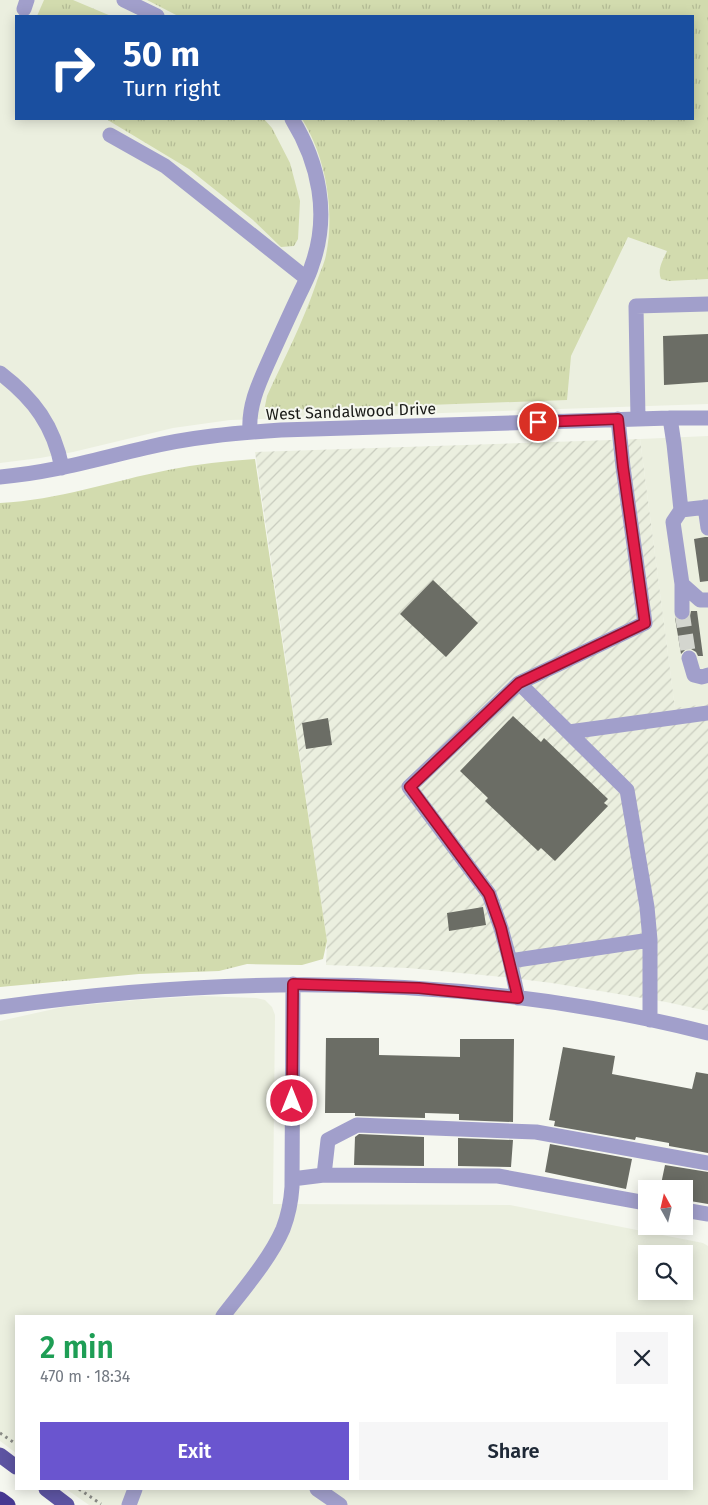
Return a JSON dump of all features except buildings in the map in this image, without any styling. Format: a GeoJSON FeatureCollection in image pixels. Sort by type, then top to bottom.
{"type":"FeatureCollection","features":[{"type":"Feature","properties":{"kind":"highway"},"geometry":{"type":"LineString","coordinates":[[0,1499],[8,1505]]}},
{"type":"Feature","properties":{"kind":"main road"},"geometry":{"type":"LineString","coordinates":[[0,1455],[15,1466]]}},
{"type":"Feature","properties":{"kind":"main road"},"geometry":{"type":"LineString","coordinates":[[47,1490],[67,1505]]}},
{"type":"Feature","properties":{"kind":"street"},"geometry":{"type":"LineString","coordinates":[[124,0],[155,15]]}},
{"type":"Feature","properties":{"kind":"street"},"geometry":{"type":"LineString","coordinates":[[250,432],[250,416],[256,390],[312,266],[318,243],[321,203],[316,172],[309,151],[293,120]]}},
{"type":"Feature","properties":{"kind":"street"},"geometry":{"type":"LineString","coordinates":[[110,135],[165,166],[306,278]]}},
{"type":"Feature","properties":{"kind":"street"},"geometry":{"type":"LineString","coordinates":[[638,419],[636,306],[708,304]]}},
{"type":"Feature","properties":{"kind":"street"},"geometry":{"type":"LineString","coordinates":[[0,374],[21,391],[40,412],[55,440],[62,468]]}},
{"type":"Feature","properties":{"kind":"street"},"geometry":{"type":"LineString","coordinates":[[670,418],[681,510],[674,522],[682,584],[682,612]]}},
{"type":"Feature","properties":{"kind":"street","name":"West Sandalwood Drive"},"geometry":{"type":"LineString","coordinates":[[0,477],[62,468],[175,442],[250,432],[618,419],[708,418]]}},
{"type":"Feature","properties":{"kind":"street"},"geometry":{"type":"LineString","coordinates":[[518,998],[501,928],[489,894],[410,787],[519,683],[645,623],[618,419]]}},
{"type":"Feature","properties":{"kind":"street"},"geometry":{"type":"LineString","coordinates":[[681,510],[707,507],[708,528]]}},
{"type":"Feature","properties":{"kind":"street"},"geometry":{"type":"LineString","coordinates":[[682,584],[700,600],[708,600]]}},
{"type":"Feature","properties":{"kind":"street"},"geometry":{"type":"LineString","coordinates":[[689,658],[694,675],[705,676]]}},
{"type":"Feature","properties":{"kind":"street"},"geometry":{"type":"LineString","coordinates":[[519,683],[628,790],[647,907],[650,940],[650,1020]]}},
{"type":"Feature","properties":{"kind":"street"},"geometry":{"type":"LineString","coordinates":[[569,732],[708,713]]}},
{"type":"Feature","properties":{"kind":"street"},"geometry":{"type":"LineString","coordinates":[[510,961],[650,940]]}},
{"type":"Feature","properties":{"kind":"street"},"geometry":{"type":"LineString","coordinates":[[0,1007],[101,994],[165,989],[293,984],[419,988],[518,998],[589,1008],[708,1032]]}},
{"type":"Feature","properties":{"kind":"street"},"geometry":{"type":"LineString","coordinates":[[224,1315],[270,1253],[288,1215],[291,1201],[293,984]]}},
{"type":"Feature","properties":{"kind":"street"},"geometry":{"type":"LineString","coordinates":[[324,1175],[328,1140],[357,1125],[536,1132],[708,1163]]}},
{"type":"Feature","properties":{"kind":"street"},"geometry":{"type":"LineString","coordinates":[[292,1179],[324,1175],[498,1176],[638,1202]]}},
{"type":"Feature","properties":{"kind":"street"},"geometry":{"type":"LineString","coordinates":[[693,1212],[708,1214]]}},
{"type":"Feature","properties":{"kind":"street"},"geometry":{"type":"LineString","coordinates":[[129,1505],[135,1490]]}},
{"type":"Feature","properties":{"kind":"street"},"geometry":{"type":"LineString","coordinates":[[318,1490],[340,1505]]}},
{"type":"Feature","properties":{"kind":"path"},"geometry":{"type":"LineString","coordinates":[[0,1433],[15,1443]]}},
{"type":"Feature","properties":{"kind":"path"},"geometry":{"type":"LineString","coordinates":[[80,1490],[101,1504]]}},
{"type":"Feature","properties":{"kind":"shaded area"},"geometry":{"type":"Polygon","coordinates":[[[0,0],[566,0],[588,15],[15,15],[15,120],[694,120],[694,117],[708,100],[708,404],[230,420],[173,428],[73,452],[0,463],[0,0]]]}},
{"type":"Feature","properties":{"kind":"shaded area"},"geometry":{"type":"Polygon","coordinates":[[[708,436],[708,704],[675,709],[640,439],[708,436]]]}},
{"type":"Feature","properties":{"kind":"shaded area"},"geometry":{"type":"Polygon","coordinates":[[[640,439],[675,708],[708,704],[708,1011],[552,983],[503,977],[408,968],[326,965],[327,941],[255,452],[640,439]]]}},
{"type":"Feature","properties":{"kind":"shaded area"},"geometry":{"type":"Polygon","coordinates":[[[202,996],[265,1000],[272,1007],[275,1015],[273,1204],[510,1205],[638,1230],[638,1235],[662,1235],[703,1243],[708,1246],[708,1505],[89,1505],[67,1490],[693,1490],[693,1315],[15,1315],[15,1452],[0,1441],[0,1021],[63,1007],[137,1000],[202,996]]]}},
{"type":"Feature","properties":{"kind":"green space"},"geometry":{"type":"Polygon","coordinates":[[[44,0],[73,0],[109,15],[37,15],[44,0]]]}},
{"type":"Feature","properties":{"kind":"green space"},"geometry":{"type":"Polygon","coordinates":[[[147,0],[708,0],[708,279],[669,281],[661,279],[660,268],[667,251],[628,237],[571,356],[567,400],[264,411],[267,396],[311,298],[325,259],[329,238],[329,202],[323,167],[303,120],[694,120],[694,15],[176,15],[147,0]]]}},
{"type":"Feature","properties":{"kind":"green space"},"geometry":{"type":"Polygon","coordinates":[[[108,120],[265,120],[272,128],[290,163],[300,201],[298,239],[294,246],[281,247],[253,220],[189,169],[108,120]]]}},
{"type":"Feature","properties":{"kind":"green space"},"geometry":{"type":"Polygon","coordinates":[[[255,459],[327,941],[323,959],[302,965],[247,964],[219,971],[139,974],[0,987],[0,503],[64,494],[179,468],[255,459]]]}},
{"type":"Feature","properties":{"kind":"tunnel"},"geometry":{"type":"LineString","coordinates":[[682,612],[689,658]]}},
{"type":"Feature","properties":{"kind":"route"},"geometry":{"type":"LineString","coordinates":[[292,1101],[293,984],[419,988],[518,998],[501,928],[489,894],[410,787],[519,683],[645,623],[618,419],[538,422]]}}]}
